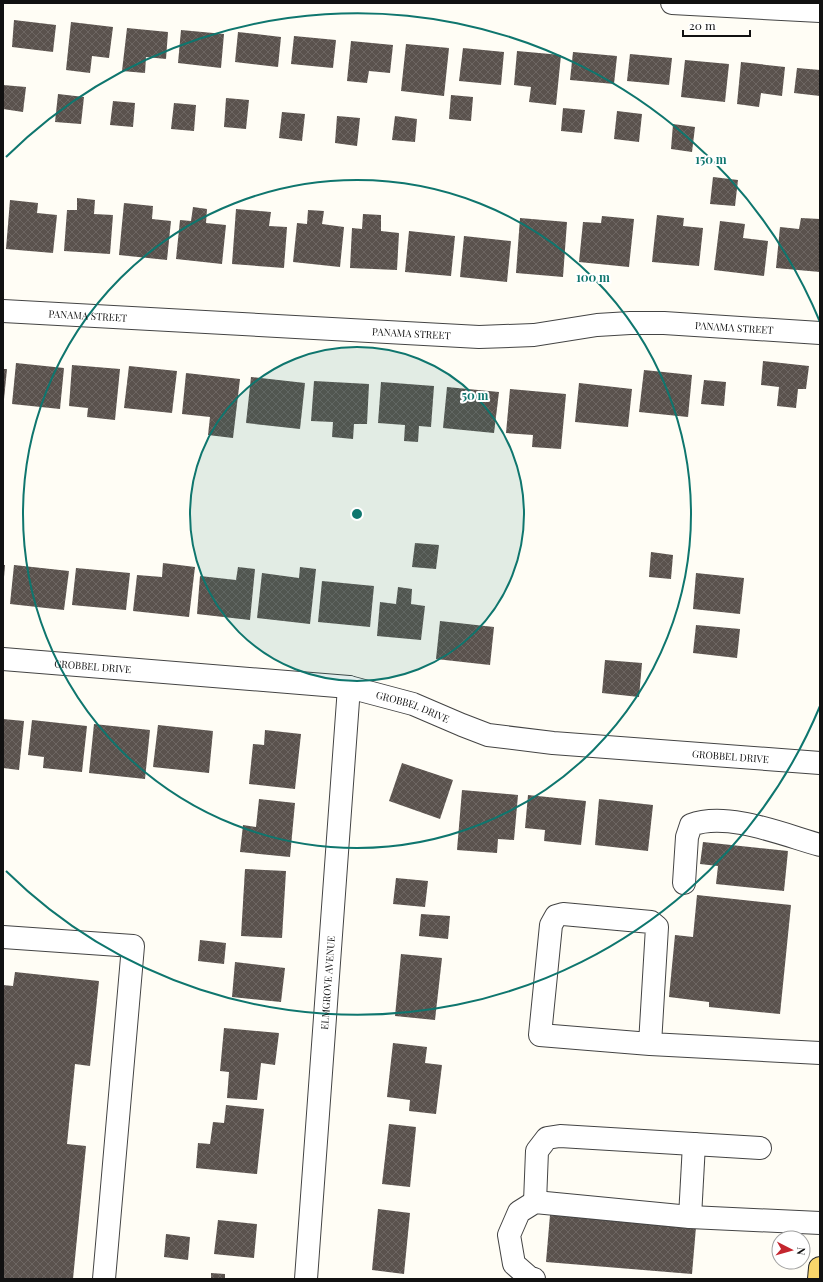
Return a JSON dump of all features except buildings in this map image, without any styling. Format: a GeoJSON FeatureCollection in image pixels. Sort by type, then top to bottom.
{"type":"FeatureCollection","features":[{"type":"Feature","properties":{"kind":"main road"},"geometry":{"type":"LineString","coordinates":[[819,1279],[820,1268]]}},
{"type":"Feature","properties":{"kind":"street"},"geometry":{"type":"LineString","coordinates":[[672,3],[820,11]]}},
{"type":"Feature","properties":{"kind":"street","name":"PANAMA STREET"},"geometry":{"type":"LineString","coordinates":[[3,311],[479,337],[534,335],[597,325],[630,323],[664,323],[820,333]]}},
{"type":"Feature","properties":{"kind":"street","name":"GROBBEL DRIVE"},"geometry":{"type":"LineString","coordinates":[[3,659],[349,687],[413,704],[488,735],[553,742],[820,763]]}},
{"type":"Feature","properties":{"kind":"street","name":"ELMGROVE AVENUE"},"geometry":{"type":"LineString","coordinates":[[306,1279],[349,687]]}},
{"type":"Feature","properties":{"kind":"street"},"geometry":{"type":"LineString","coordinates":[[684,883],[687,837],[691,825],[702,821],[748,824],[820,845]]}},
{"type":"Feature","properties":{"kind":"street"},"geometry":{"type":"LineString","coordinates":[[650,1044],[657,927],[651,922],[563,914],[556,916],[551,925],[540,1035],[650,1044],[820,1053]]}},
{"type":"Feature","properties":{"kind":"street"},"geometry":{"type":"LineString","coordinates":[[3,937],[133,946],[104,1279]]}},
{"type":"Feature","properties":{"kind":"street"},"geometry":{"type":"LineString","coordinates":[[535,1202],[537,1151],[547,1138],[560,1136],[760,1148]]}},
{"type":"Feature","properties":{"kind":"street"},"geometry":{"type":"LineString","coordinates":[[690,1217],[694,1144]]}},
{"type":"Feature","properties":{"kind":"street"},"geometry":{"type":"LineString","coordinates":[[534,1279],[530,1278],[514,1264],[509,1235],[519,1212],[535,1202],[690,1217],[820,1222]]}}]}
